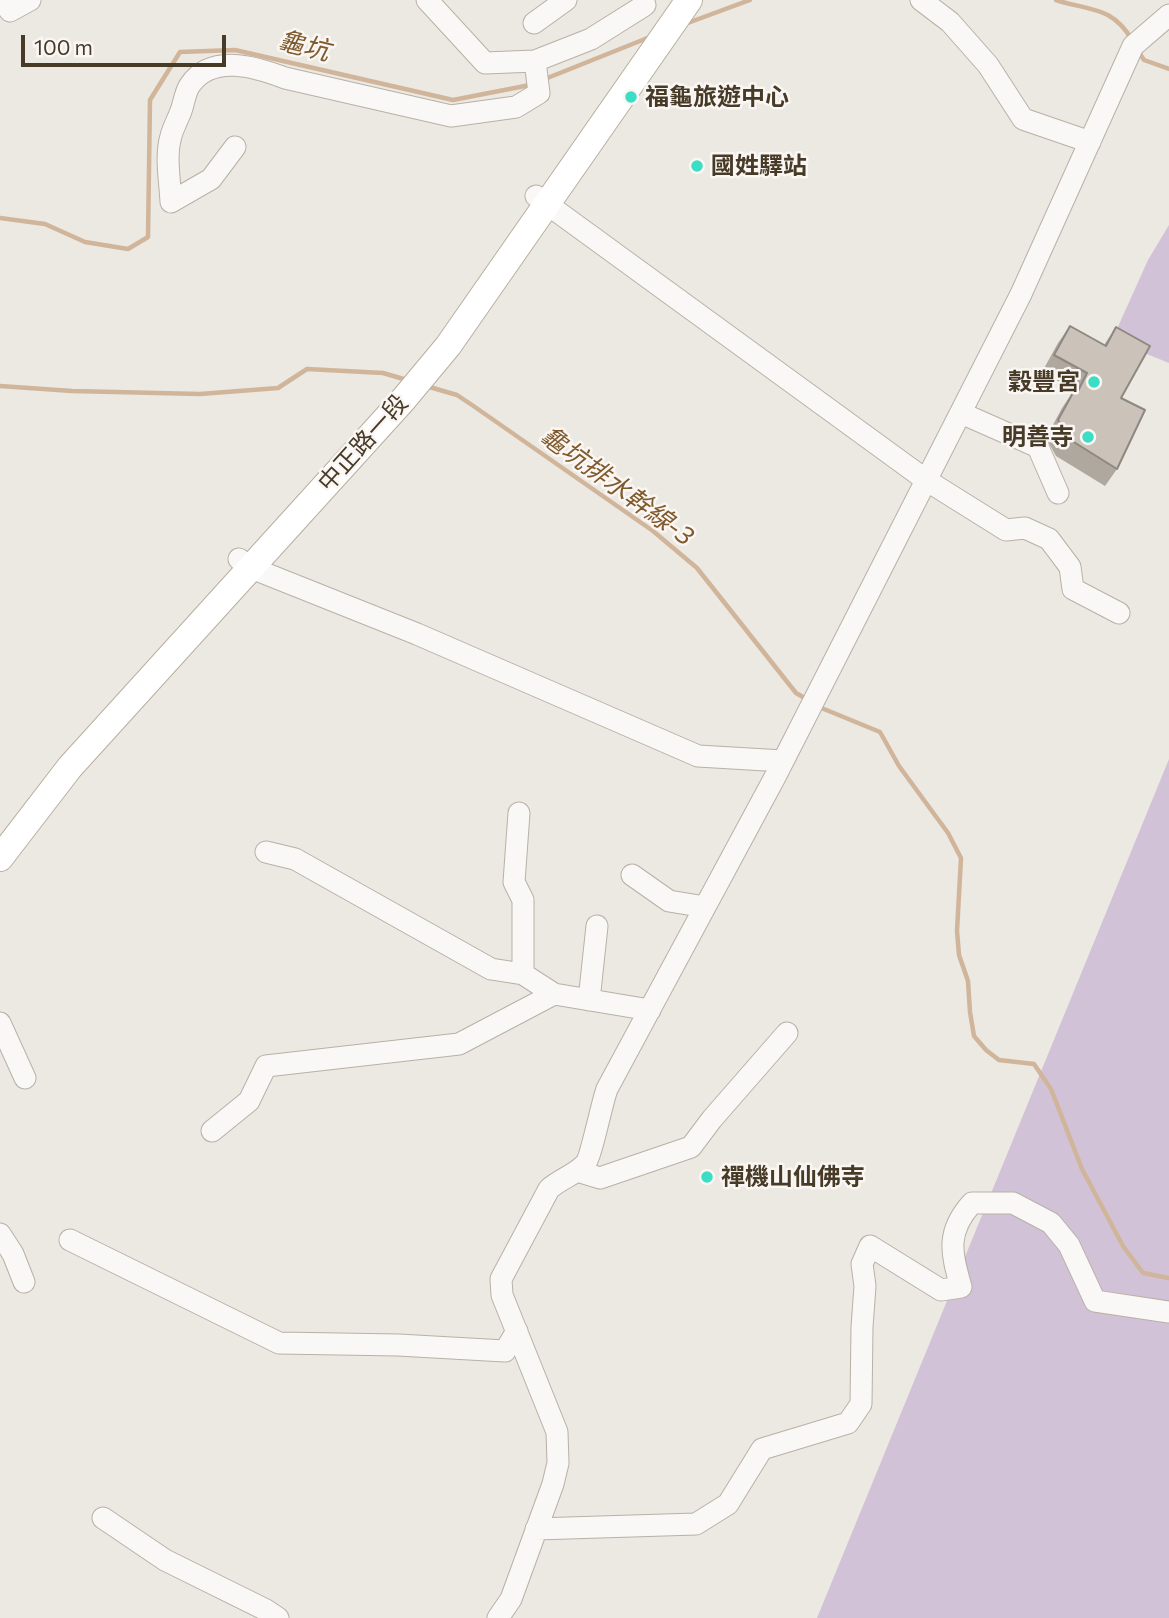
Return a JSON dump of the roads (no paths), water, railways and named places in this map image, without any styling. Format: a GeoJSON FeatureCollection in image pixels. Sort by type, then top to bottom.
{"type":"FeatureCollection","features":[{"type":"Feature","properties":{"kind":"main road","name":"中正路一段"},"geometry":{"type":"LineString","coordinates":[[2,842],[244,563],[408,381],[481,274],[542,200],[551,197],[643,54],[657,10],[689,0]]}},
{"type":"Feature","properties":{"kind":"lane"},"geometry":{"type":"LineString","coordinates":[[2,0],[10,10],[30,0]]}},
{"type":"Feature","properties":{"kind":"lane"},"geometry":{"type":"LineString","coordinates":[[427,0],[485,63],[535,61],[657,10]]}},
{"type":"Feature","properties":{"kind":"lane"},"geometry":{"type":"LineString","coordinates":[[534,23],[566,0]]}},
{"type":"Feature","properties":{"kind":"lane"},"geometry":{"type":"LineString","coordinates":[[921,0],[950,22],[988,65],[1023,119],[1090,142]]}},
{"type":"Feature","properties":{"kind":"lane"},"geometry":{"type":"LineString","coordinates":[[498,1618],[511,1599],[553,1484],[558,1463],[557,1432],[502,1295],[500,1279],[549,1189],[558,1180],[588,1162],[607,1089],[783,761],[961,413],[1021,294],[1138,42],[1169,15]]}},
{"type":"Feature","properties":{"kind":"lane"},"geometry":{"type":"LineString","coordinates":[[235,147],[211,179],[171,202],[170,138],[189,87],[200,75],[214,68],[229,65],[262,69],[285,78],[451,116],[516,107],[539,93],[535,61]]}},
{"type":"Feature","properties":{"kind":"lane"},"geometry":{"type":"LineString","coordinates":[[542,200],[926,480],[1006,530],[1025,528],[1049,539],[1070,567],[1073,589],[1119,613]]}},
{"type":"Feature","properties":{"kind":"lane"},"geometry":{"type":"LineString","coordinates":[[961,413],[1038,447],[1058,493]]}},
{"type":"Feature","properties":{"kind":"lane"},"geometry":{"type":"LineString","coordinates":[[244,563],[698,755],[783,761]]}},
{"type":"Feature","properties":{"kind":"lane"},"geometry":{"type":"LineString","coordinates":[[519,813],[514,882],[523,900],[523,974]]}},
{"type":"Feature","properties":{"kind":"lane"},"geometry":{"type":"LineString","coordinates":[[266,852],[295,859],[491,969],[523,974],[554,994],[650,1010]]}},
{"type":"Feature","properties":{"kind":"lane"},"geometry":{"type":"LineString","coordinates":[[632,875],[669,901],[705,907]]}},
{"type":"Feature","properties":{"kind":"lane"},"geometry":{"type":"LineString","coordinates":[[589,1000],[597,926]]}},
{"type":"Feature","properties":{"kind":"lane"},"geometry":{"type":"LineString","coordinates":[[212,1131],[249,1101],[266,1066],[459,1044],[554,994]]}},
{"type":"Feature","properties":{"kind":"lane"},"geometry":{"type":"LineString","coordinates":[[0,1023],[25,1078]]}},
{"type":"Feature","properties":{"kind":"lane"},"geometry":{"type":"LineString","coordinates":[[577,1171],[600,1178],[691,1146],[787,1033]]}},
{"type":"Feature","properties":{"kind":"lane"},"geometry":{"type":"LineString","coordinates":[[536,1529],[696,1524],[728,1504],[762,1449],[848,1423],[862,1404],[862,1327],[866,1286],[862,1264],[870,1246],[941,1290],[961,1287],[951,1251],[959,1217],[972,1203],[1013,1203],[1051,1223],[1069,1245],[1095,1301],[1169,1312]]}},
{"type":"Feature","properties":{"kind":"lane"},"geometry":{"type":"LineString","coordinates":[[0,1234],[13,1254],[24,1282]]}},
{"type":"Feature","properties":{"kind":"lane"},"geometry":{"type":"LineString","coordinates":[[70,1240],[279,1343],[505,1350],[517,1331]]}},
{"type":"Feature","properties":{"kind":"lane"},"geometry":{"type":"LineString","coordinates":[[103,1518],[165,1560],[278,1618]]}},
{"type":"Feature","properties":{"kind":"waterway","name":"龜坑"},"geometry":{"type":"LineString","coordinates":[[685,24],[750,0]]}},
{"type":"Feature","properties":{"kind":"waterway"},"geometry":{"type":"LineString","coordinates":[[1056,0],[1108,15],[1132,40]]}},
{"type":"Feature","properties":{"kind":"waterway","name":"龜坑"},"geometry":{"type":"LineString","coordinates":[[545,79],[650,37]]}},
{"type":"Feature","properties":{"kind":"waterway","name":"龜坑"},"geometry":{"type":"LineString","coordinates":[[0,218],[45,224],[85,242],[128,249],[148,237],[150,100],[180,52],[235,50],[453,100],[530,85]]}},
{"type":"Feature","properties":{"kind":"waterway"},"geometry":{"type":"LineString","coordinates":[[1138,51],[1144,60],[1169,69]]}},
{"type":"Feature","properties":{"kind":"waterway","name":"龜坑排水幹線-3"},"geometry":{"type":"LineString","coordinates":[[0,386],[72,391],[200,394],[278,388],[307,369],[383,373],[407,380]]}},
{"type":"Feature","properties":{"kind":"waterway","name":"龜坑排水幹線-3"},"geometry":{"type":"LineString","coordinates":[[426,386],[457,395],[653,531],[697,568],[796,693],[808,700]]}},
{"type":"Feature","properties":{"kind":"waterway","name":"龜坑排水幹線-3"},"geometry":{"type":"LineString","coordinates":[[819,707],[880,732],[899,766],[948,833],[961,858],[957,931],[959,955],[968,981],[974,1036],[999,1060],[1034,1064],[1051,1089],[1082,1169],[1123,1246],[1143,1273],[1169,1278]]}},
{"type":"Feature","properties":{"kind":"place","name":"福龜旅遊中心"},"geometry":{"type":"Point","coordinates":[631,97]}},
{"type":"Feature","properties":{"kind":"place","name":"國姓驛站"},"geometry":{"type":"Point","coordinates":[697,166]}},
{"type":"Feature","properties":{"kind":"place","name":"穀豐宮"},"geometry":{"type":"Point","coordinates":[1094,382]}},
{"type":"Feature","properties":{"kind":"place","name":"明善寺"},"geometry":{"type":"Point","coordinates":[1088,437]}},
{"type":"Feature","properties":{"kind":"place","name":"禪機山仙佛寺"},"geometry":{"type":"Point","coordinates":[707,1177]}}]}
